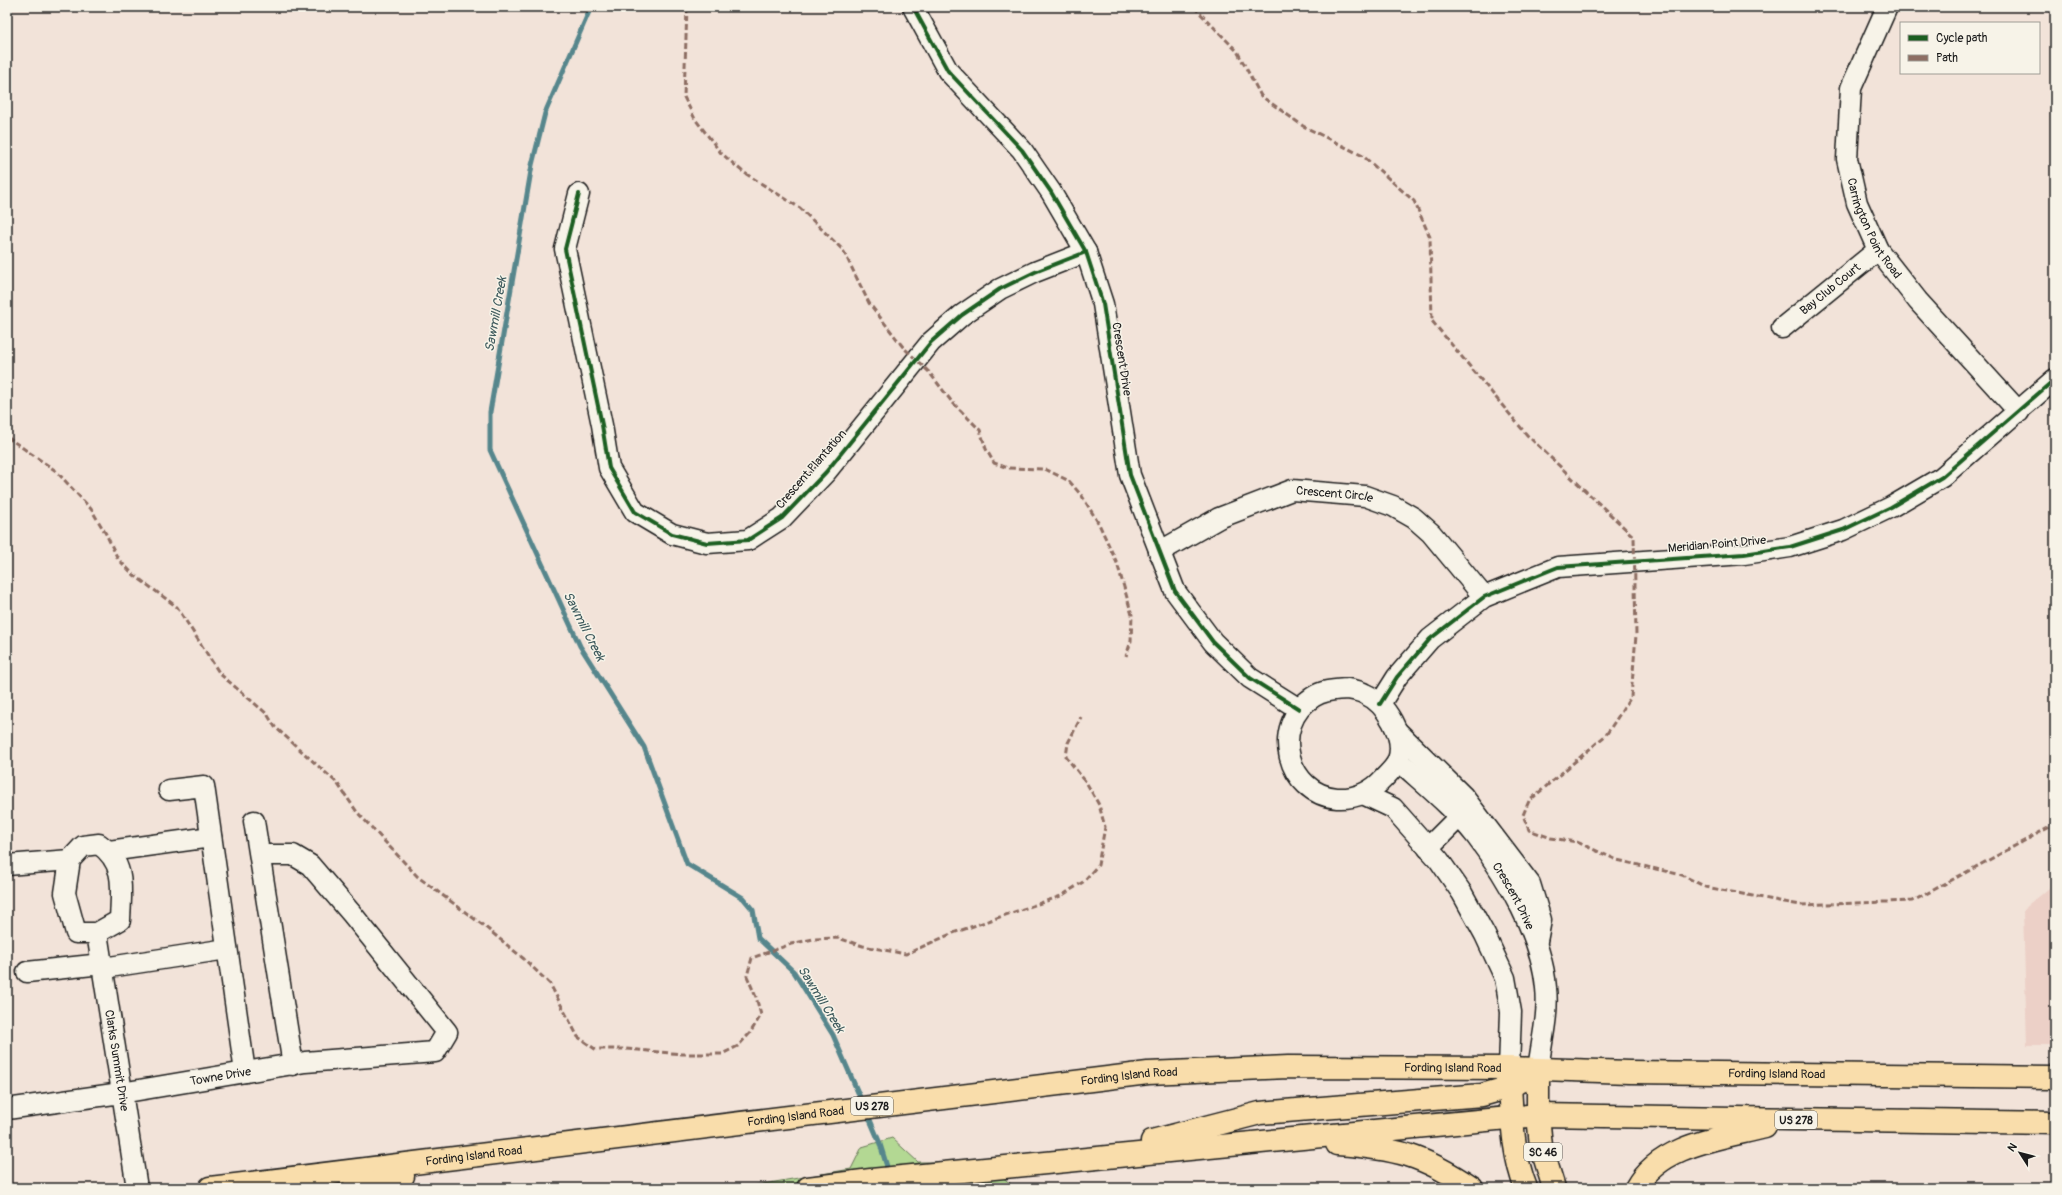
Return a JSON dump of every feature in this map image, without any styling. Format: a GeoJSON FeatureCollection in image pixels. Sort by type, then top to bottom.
{"type":"FeatureCollection","features":[{"type":"Feature","properties":{"kind":"main road","name":"Fording Island Road"},"geometry":{"type":"LineString","coordinates":[[210,1188],[1148,1073],[1288,1067],[1509,1077],[1538,1070],[2055,1078]]}},
{"type":"Feature","properties":{"kind":"main road","name":"SC 46"},"geometry":{"type":"LineString","coordinates":[[1538,1070],[1538,1115],[1541,1146],[1554,1188]]}},
{"type":"Feature","properties":{"kind":"main road","name":"SC 46"},"geometry":{"type":"LineString","coordinates":[[1509,1077],[1512,1117],[1520,1172],[1526,1188]]}},
{"type":"Feature","properties":{"kind":"main road"},"geometry":{"type":"LineString","coordinates":[[1081,1159],[1260,1113],[1482,1094],[1509,1077]]}},
{"type":"Feature","properties":{"kind":"main road","name":"US 278"},"geometry":{"type":"LineString","coordinates":[[808,1188],[871,1180],[1538,1115],[2055,1123]]}},
{"type":"Feature","properties":{"kind":"main road"},"geometry":{"type":"LineString","coordinates":[[1636,1188],[1650,1170],[1682,1150],[1705,1142],[1791,1120]]}},
{"type":"Feature","properties":{"kind":"main road"},"geometry":{"type":"LineString","coordinates":[[1274,1140],[1366,1146],[1398,1151],[1421,1159],[1451,1174],[1472,1188]]}},
{"type":"Feature","properties":{"kind":"main road"},"geometry":{"type":"LineString","coordinates":[[354,1188],[511,1151]]}},
{"type":"Feature","properties":{"kind":"street","name":"Crescent Drive"},"geometry":{"type":"LineString","coordinates":[[913,7],[948,71],[1022,150],[1051,192],[1086,252],[1103,304],[1130,475],[1158,552],[1175,591],[1213,642],[1250,678],[1299,709]]}},
{"type":"Feature","properties":{"kind":"street","name":"Carrington Point Road"},"geometry":{"type":"LineString","coordinates":[[1886,7],[1851,88],[1847,159],[1857,203],[1878,250],[1918,301],[2019,412]]}},
{"type":"Feature","properties":{"kind":"street","name":"Crescent Plantation"},"geometry":{"type":"LineString","coordinates":[[579,194],[565,249],[602,425],[609,468],[635,512],[672,534],[707,543],[748,540],[782,518],[826,472],[931,342],[962,315],[1000,289],[1035,272],[1086,252]]}},
{"type":"Feature","properties":{"kind":"street","name":"Bay Club Court"},"geometry":{"type":"LineString","coordinates":[[1782,328],[1878,250]]}},
{"type":"Feature","properties":{"kind":"street","name":"Meridian Point Drive"},"geometry":{"type":"LineString","coordinates":[[1380,704],[1397,677],[1430,639],[1484,598],[1558,567],[1744,554],[1790,547],[1843,530],[1891,507],[1942,477],[2019,412],[2055,379]]}},
{"type":"Feature","properties":{"kind":"street","name":"Crescent Circle"},"geometry":{"type":"LineString","coordinates":[[1158,552],[1219,518],[1292,490],[1365,496],[1393,506],[1414,518],[1431,533],[1484,598]]}},
{"type":"Feature","properties":{"kind":"street"},"geometry":{"type":"LineString","coordinates":[[1397,731],[1399,749],[1398,760],[1375,787],[1364,794],[1346,798],[1328,797],[1311,789],[1298,777],[1290,761],[1287,743],[1290,725],[1299,709],[1313,697],[1329,690],[1348,689],[1365,694],[1380,704],[1390,717],[1397,731],[1463,796],[1530,884],[1541,920],[1536,945]]}},
{"type":"Feature","properties":{"kind":"street","name":"Crescent Drive"},"geometry":{"type":"LineString","coordinates":[[1398,760],[1475,836],[1507,882],[1528,923],[1542,962],[1546,989],[1538,1070]]}},
{"type":"Feature","properties":{"kind":"street"},"geometry":{"type":"LineString","coordinates":[[169,790],[204,786],[245,1072]]}},
{"type":"Feature","properties":{"kind":"street"},"geometry":{"type":"LineString","coordinates":[[1364,794],[1392,808],[1428,848],[1462,893],[1485,935],[1505,978],[1511,1012],[1509,1077]]}},
{"type":"Feature","properties":{"kind":"street"},"geometry":{"type":"LineString","coordinates":[[1428,848],[1458,818]]}},
{"type":"Feature","properties":{"kind":"street"},"geometry":{"type":"LineString","coordinates":[[254,821],[293,1064]]}},
{"type":"Feature","properties":{"kind":"street"},"geometry":{"type":"LineString","coordinates":[[109,851],[211,837]]}},
{"type":"Feature","properties":{"kind":"street"},"geometry":{"type":"LineString","coordinates":[[99,844],[109,851],[121,875],[120,920],[97,933],[76,933],[65,893],[70,860],[83,846],[99,844]]}},
{"type":"Feature","properties":{"kind":"street","name":"Towne Drive"},"geometry":{"type":"LineString","coordinates":[[7,1109],[122,1093],[293,1064],[435,1052],[447,1032],[352,914],[310,866],[293,855],[260,855]]}},
{"type":"Feature","properties":{"kind":"street"},"geometry":{"type":"LineString","coordinates":[[7,865],[70,860]]}},
{"type":"Feature","properties":{"kind":"street","name":"Clarks Summit Drive"},"geometry":{"type":"LineString","coordinates":[[97,933],[137,1188]]}},
{"type":"Feature","properties":{"kind":"street"},"geometry":{"type":"LineString","coordinates":[[27,972],[102,966],[227,948]]}},
{"type":"Feature","properties":{"kind":"shaded area"},"geometry":{"type":"Polygon","coordinates":[[[2055,883],[2055,1045],[2027,1045],[2023,910],[2055,883]]]}},
{"type":"Feature","properties":{"kind":"green space"},"geometry":{"type":"Polygon","coordinates":[[[892,1138],[918,1162],[983,1162],[1011,1184],[1012,1188],[740,1188],[851,1169],[862,1147],[892,1138]]]}},
{"type":"Feature","properties":{"kind":"waterway","name":"Sawmill Creek"},"geometry":{"type":"LineString","coordinates":[[591,7],[545,113],[532,165],[490,412],[490,450],[580,646],[644,747],[687,864],[743,898],[753,910],[758,938],[794,972],[833,1035],[863,1104]]}},
{"type":"Feature","properties":{"kind":"waterway","name":"Sawmill Creek"},"geometry":{"type":"LineString","coordinates":[[867,1113],[879,1141],[889,1173]]}},
{"type":"Feature","properties":{"kind":"marked path"},"geometry":{"type":"LineString","coordinates":[[687,7],[684,97],[695,119],[721,153],[743,172],[800,208],[843,250],[869,303],[903,347],[929,372],[952,402],[980,430],[986,449],[994,463],[1008,468],[1045,469],[1069,481],[1082,496],[1099,524],[1117,563],[1132,615],[1131,641],[1126,656]]}},
{"type":"Feature","properties":{"kind":"marked path"},"geometry":{"type":"LineString","coordinates":[[1194,7],[1237,51],[1261,96],[1303,126],[1363,156],[1414,201],[1430,237],[1432,321],[1527,435],[1634,537],[1636,635],[1631,697],[1606,735],[1529,801],[1523,815],[1529,830],[1551,838],[1577,842],[1617,860],[1682,875],[1706,887],[1800,905],[1913,901],[2048,828],[2055,822]]}},
{"type":"Feature","properties":{"kind":"marked path"},"geometry":{"type":"LineString","coordinates":[[7,437],[56,471],[91,509],[106,534],[118,559],[134,575],[177,607],[220,674],[267,714],[275,727],[337,783],[357,812],[418,877],[484,926],[524,959],[550,984],[578,1037],[595,1049],[626,1049],[682,1054],[722,1054],[738,1046],[750,1033],[761,1015],[756,997],[747,976],[752,958],[791,944],[813,939],[838,938],[863,946],[906,954],[953,933],[1061,896],[1083,882],[1098,865],[1105,827],[1099,805],[1086,782],[1066,757],[1068,743],[1081,717]]}},
{"type":"Feature","properties":{"kind":"cycle path"},"geometry":{"type":"LineString","coordinates":[[913,7],[948,71],[1022,150],[1051,192],[1086,252],[1103,304],[1130,475],[1175,591],[1213,642],[1250,678],[1299,709]]}},
{"type":"Feature","properties":{"kind":"cycle path"},"geometry":{"type":"LineString","coordinates":[[579,194],[565,249],[602,425],[609,468],[635,512],[672,534],[707,543],[748,540],[782,518],[826,472],[931,342],[962,315],[1000,289],[1035,272],[1086,252]]}},
{"type":"Feature","properties":{"kind":"cycle path"},"geometry":{"type":"LineString","coordinates":[[1380,704],[1397,677],[1430,639],[1484,597],[1558,567],[1744,554],[1790,547],[1843,530],[1891,507],[1942,477],[2055,379]]}}]}
